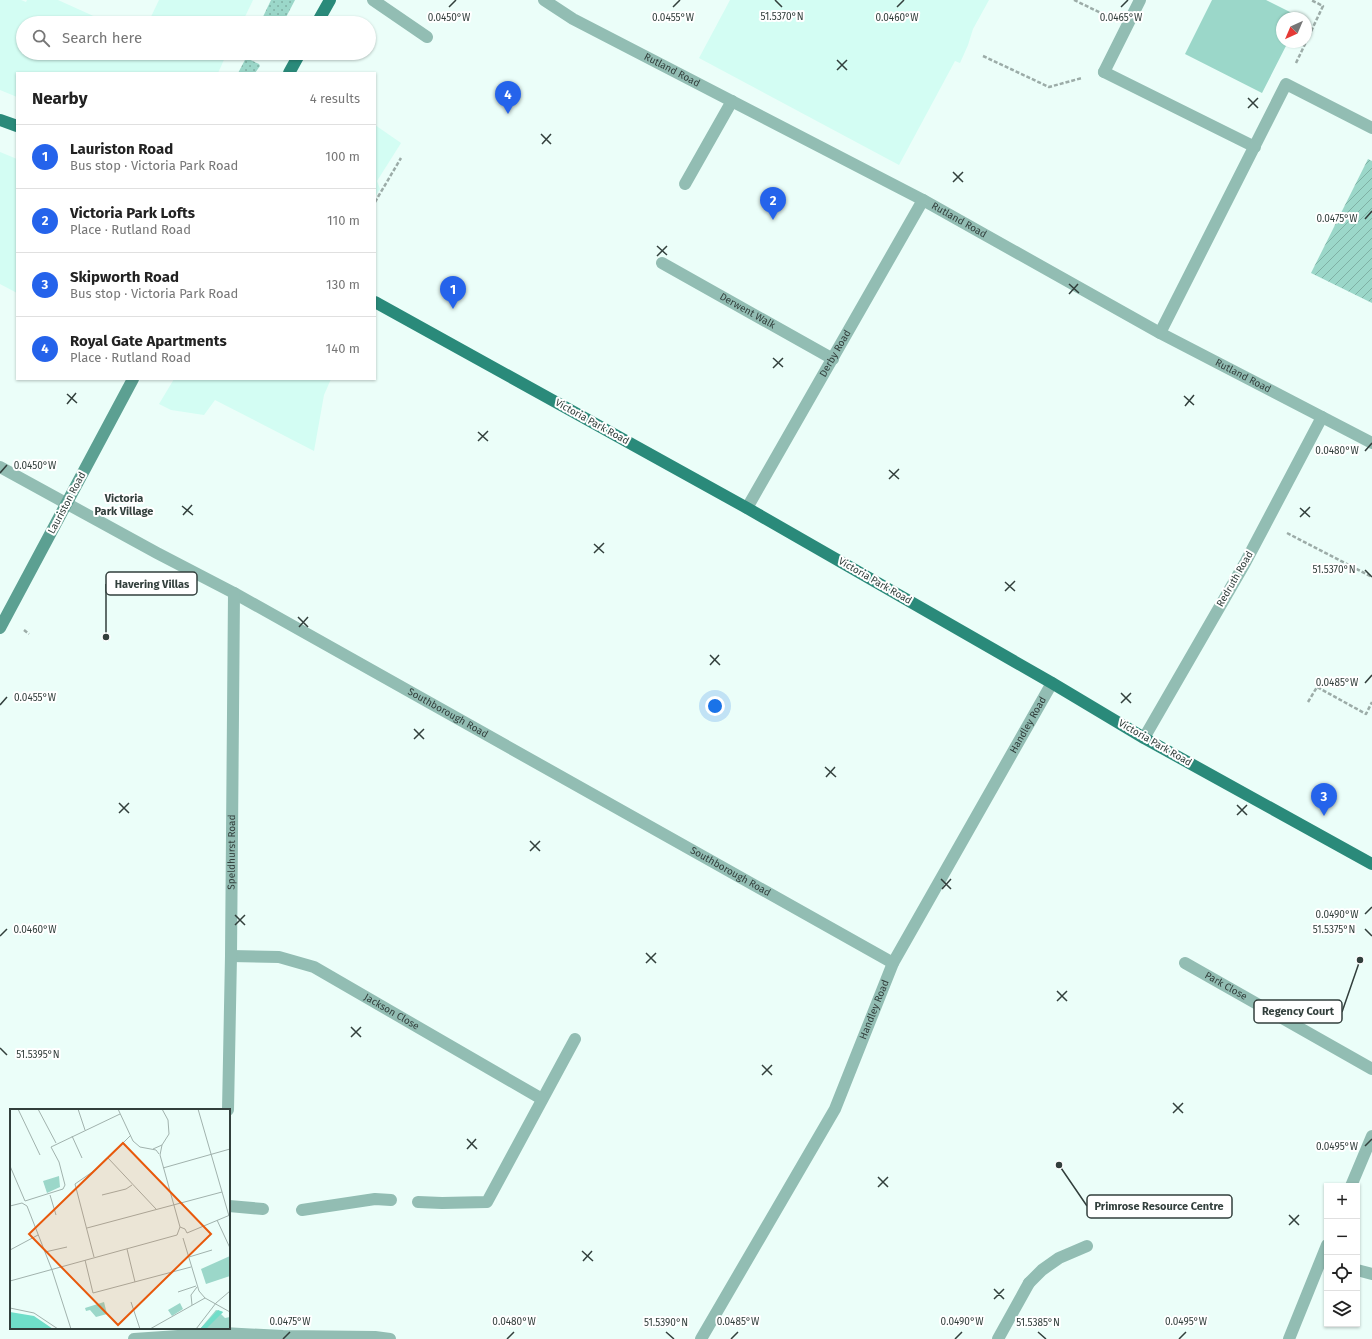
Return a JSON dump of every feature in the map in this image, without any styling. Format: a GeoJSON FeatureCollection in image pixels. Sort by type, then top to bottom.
{"type":"FeatureCollection","features":[{"type":"Feature","properties":{"kind":"main road"},"geometry":{"type":"LineString","coordinates":[[321,16],[330,0]]}},
{"type":"Feature","properties":{"kind":"main road"},"geometry":{"type":"LineString","coordinates":[[290,72],[296,60]]}},
{"type":"Feature","properties":{"kind":"main road"},"geometry":{"type":"LineString","coordinates":[[0,120],[16,126]]}},
{"type":"Feature","properties":{"kind":"main road","name":"Victoria Park Road"},"geometry":{"type":"LineString","coordinates":[[376,303],[747,508],[1052,683],[1144,738],[1372,864]]}},
{"type":"Feature","properties":{"kind":"street"},"geometry":{"type":"LineString","coordinates":[[373,0],[427,37]]}},
{"type":"Feature","properties":{"kind":"street","name":"Rutland Road"},"geometry":{"type":"LineString","coordinates":[[544,0],[573,19],[923,200],[1160,334],[1372,443]]}},
{"type":"Feature","properties":{"kind":"street"},"geometry":{"type":"LineString","coordinates":[[1140,0],[1104,72],[1255,147]]}},
{"type":"Feature","properties":{"kind":"street"},"geometry":{"type":"LineString","coordinates":[[1160,334],[1286,84],[1372,128]]}},
{"type":"Feature","properties":{"kind":"street"},"geometry":{"type":"LineString","coordinates":[[685,184],[732,101]]}},
{"type":"Feature","properties":{"kind":"street","name":"Derby Road"},"geometry":{"type":"LineString","coordinates":[[747,508],[923,200]]}},
{"type":"Feature","properties":{"kind":"street","name":"Derwent Walk"},"geometry":{"type":"LineString","coordinates":[[662,263],[833,359]]}},
{"type":"Feature","properties":{"kind":"street","name":"Lauriston Road"},"geometry":{"type":"LineString","coordinates":[[0,628],[133,380]]}},
{"type":"Feature","properties":{"kind":"street","name":"Redruth Road"},"geometry":{"type":"LineString","coordinates":[[1144,738],[1267,522],[1322,418]]}},
{"type":"Feature","properties":{"kind":"street","name":"Southborough Road"},"geometry":{"type":"LineString","coordinates":[[0,467],[66,504],[234,593],[893,963]]}},
{"type":"Feature","properties":{"kind":"street","name":"Speldhurst Road"},"geometry":{"type":"LineString","coordinates":[[228,1109],[231,956],[234,593]]}},
{"type":"Feature","properties":{"kind":"street","name":"Handley Road"},"geometry":{"type":"LineString","coordinates":[[701,1339],[835,1109],[893,963],[1052,683]]}},
{"type":"Feature","properties":{"kind":"street","name":"Jackson Close"},"geometry":{"type":"LineString","coordinates":[[231,956],[279,957],[314,967],[542,1099]]}},
{"type":"Feature","properties":{"kind":"street","name":"Park Close"},"geometry":{"type":"LineString","coordinates":[[1185,963],[1372,1069]]}},
{"type":"Feature","properties":{"kind":"street"},"geometry":{"type":"LineString","coordinates":[[418,1202],[487,1202],[575,1039]]}},
{"type":"Feature","properties":{"kind":"street"},"geometry":{"type":"LineString","coordinates":[[1352,1183],[1372,1136]]}},
{"type":"Feature","properties":{"kind":"street"},"geometry":{"type":"LineString","coordinates":[[302,1210],[375,1199],[391,1200]]}},
{"type":"Feature","properties":{"kind":"street"},"geometry":{"type":"LineString","coordinates":[[230,1206],[264,1209]]}},
{"type":"Feature","properties":{"kind":"street"},"geometry":{"type":"LineString","coordinates":[[998,1339],[1030,1283],[1042,1270],[1059,1258],[1087,1246]]}},
{"type":"Feature","properties":{"kind":"street"},"geometry":{"type":"LineString","coordinates":[[1289,1339],[1324,1262]]}},
{"type":"Feature","properties":{"kind":"street"},"geometry":{"type":"LineString","coordinates":[[1360,1271],[1372,1274]]}},
{"type":"Feature","properties":{"kind":"street"},"geometry":{"type":"LineString","coordinates":[[134,1339],[222,1331],[283,1336],[375,1337],[390,1339]]}},
{"type":"Feature","properties":{"kind":"path"},"geometry":{"type":"LineString","coordinates":[[1074,0],[1127,26]]}},
{"type":"Feature","properties":{"kind":"path"},"geometry":{"type":"LineString","coordinates":[[1311,0],[1323,6],[1312,29]]}},
{"type":"Feature","properties":{"kind":"path"},"geometry":{"type":"LineString","coordinates":[[983,56],[1049,87],[1104,72]]}},
{"type":"Feature","properties":{"kind":"path"},"geometry":{"type":"LineString","coordinates":[[376,200],[400,158]]}},
{"type":"Feature","properties":{"kind":"path"},"geometry":{"type":"LineString","coordinates":[[1267,522],[1372,577]]}},
{"type":"Feature","properties":{"kind":"path"},"geometry":{"type":"LineString","coordinates":[[1308,702],[1317,687],[1366,714],[1372,702]]}},
{"type":"Feature","properties":{"kind":"shaded area"},"geometry":{"type":"Polygon","coordinates":[[[0,0],[21,0],[26,2],[27,0],[58,0],[93,16],[16,16],[16,60],[224,60],[218,72],[16,72],[16,97],[0,90],[0,0]]]}},
{"type":"Feature","properties":{"kind":"shaded area"},"geometry":{"type":"Polygon","coordinates":[[[159,0],[253,0],[245,16],[151,16],[159,0]]]}},
{"type":"Feature","properties":{"kind":"shaded area"},"geometry":{"type":"Polygon","coordinates":[[[271,0],[295,0],[287,16],[263,16],[271,0]]]}},
{"type":"Feature","properties":{"kind":"shaded area"},"geometry":{"type":"Polygon","coordinates":[[[730,0],[989,0],[973,29],[960,63],[955,61],[899,165],[699,58],[730,0]]]}},
{"type":"Feature","properties":{"kind":"shaded area"},"geometry":{"type":"Polygon","coordinates":[[[1212,0],[1266,0],[1290,12],[1276,12],[1276,48],[1285,48],[1262,93],[1185,54],[1212,0]]]}},
{"type":"Feature","properties":{"kind":"shaded area"},"geometry":{"type":"Polygon","coordinates":[[[245,60],[250,60],[260,66],[256,72],[239,72],[245,60]]]}},
{"type":"Feature","properties":{"kind":"shaded area"},"geometry":{"type":"Polygon","coordinates":[[[376,126],[401,143],[377,181],[380,189],[376,195],[376,126]]]}},
{"type":"Feature","properties":{"kind":"shaded area"},"geometry":{"type":"Polygon","coordinates":[[[0,152],[16,159],[16,292],[0,284],[0,152]]]}},
{"type":"Feature","properties":{"kind":"shaded area"},"geometry":{"type":"Polygon","coordinates":[[[1368,159],[1372,161],[1372,303],[1311,273],[1368,159]]]}},
{"type":"Feature","properties":{"kind":"shaded area"},"geometry":{"type":"Polygon","coordinates":[[[173,380],[331,380],[324,395],[314,451],[215,400],[204,415],[171,410],[159,404],[173,380]]]}},
{"type":"Feature","properties":{"kind":"place","name":"Royal Gate Apartments"},"geometry":{"type":"Point","coordinates":[508,114]}},
{"type":"Feature","properties":{"kind":"place","name":"Victoria Park Lofts"},"geometry":{"type":"Point","coordinates":[773,220]}},
{"type":"Feature","properties":{"kind":"place","name":"Lauriston Road"},"geometry":{"type":"Point","coordinates":[453,309]}},
{"type":"Feature","properties":{"kind":"place","name":"Havering Villas"},"geometry":{"type":"Point","coordinates":[106,637]}},
{"type":"Feature","properties":{"kind":"place","name":"Skipworth Road"},"geometry":{"type":"Point","coordinates":[1324,816]}},
{"type":"Feature","properties":{"kind":"place","name":"Regency Court"},"geometry":{"type":"Point","coordinates":[1360,960]}},
{"type":"Feature","properties":{"kind":"place","name":"Primrose Resource Centre"},"geometry":{"type":"Point","coordinates":[1059,1165]}},
{"type":"Feature","properties":{"kind":"district","name":"Victoria Park Village"},"geometry":{"type":"Point","coordinates":[124,504]}}]}
